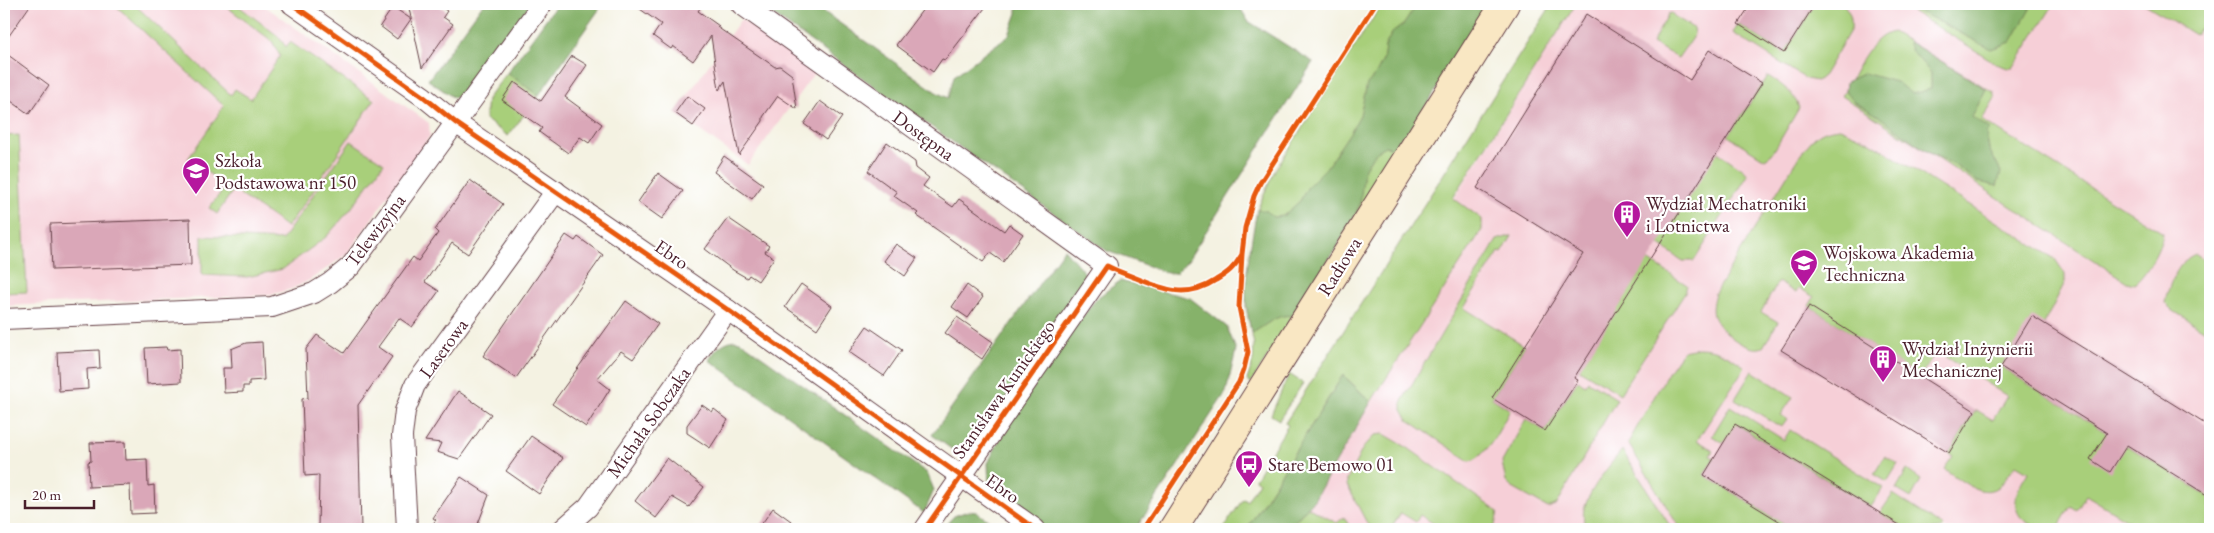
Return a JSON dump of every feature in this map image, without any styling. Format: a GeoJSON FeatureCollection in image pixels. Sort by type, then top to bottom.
{"type":"FeatureCollection","features":[{"type":"Feature","properties":{"kind":"main road","name":"Radiowa"},"geometry":{"type":"LineString","coordinates":[[1172,529],[1505,4]]}},
{"type":"Feature","properties":{"kind":"street","name":"Ebro"},"geometry":{"type":"LineString","coordinates":[[292,4],[424,97],[456,123],[728,310],[1035,529]]}},
{"type":"Feature","properties":{"kind":"street","name":"Telewizyjna"},"geometry":{"type":"LineString","coordinates":[[4,319],[272,307],[314,293],[351,266],[542,4]]}},
{"type":"Feature","properties":{"kind":"street","name":"Dostępna"},"geometry":{"type":"LineString","coordinates":[[741,4],[1107,266]]}},
{"type":"Feature","properties":{"kind":"street","name":"Laserowa"},"geometry":{"type":"LineString","coordinates":[[407,529],[402,436],[405,412],[415,386],[556,191]]}},
{"type":"Feature","properties":{"kind":"street","name":"Stanisława Kunickiego"},"geometry":{"type":"LineString","coordinates":[[925,529],[1107,266]]}},
{"type":"Feature","properties":{"kind":"street","name":"Michała Sobczaka"},"geometry":{"type":"LineString","coordinates":[[563,529],[588,507],[728,310]]}},
{"type":"Feature","properties":{"kind":"shaded area","name":"Szkoła Podstawowa nr 150"},"geometry":{"type":"Polygon","coordinates":[[[4,4],[262,4],[429,123],[430,136],[347,254],[310,280],[292,289],[270,295],[4,306],[4,4]]]}},
{"type":"Feature","properties":{"kind":"shaded area","name":"Wojskowa Akademia Techniczna"},"geometry":{"type":"Polygon","coordinates":[[[1576,4],[2210,4],[2210,529],[1247,529],[1576,4]]]}},
{"type":"Feature","properties":{"kind":"shaded area"},"geometry":{"type":"Polygon","coordinates":[[[741,19],[815,72],[748,165],[675,113],[741,19]]]}},
{"type":"Feature","properties":{"kind":"green space"},"geometry":{"type":"Polygon","coordinates":[[[114,4],[134,4],[231,95],[235,89],[251,99],[280,56],[272,41],[223,4],[236,4],[278,36],[286,47],[290,42],[374,100],[322,179],[287,227],[232,189],[232,192],[217,214],[209,208],[227,186],[188,159],[224,106],[114,4]]]}},
{"type":"Feature","properties":{"kind":"green space"},"geometry":{"type":"Polygon","coordinates":[[[483,4],[530,4],[471,87],[454,98],[428,80],[483,4]]]}},
{"type":"Feature","properties":{"kind":"green space"},"geometry":{"type":"Polygon","coordinates":[[[557,4],[603,4],[539,95],[507,73],[557,4]]]}},
{"type":"Feature","properties":{"kind":"green space"},"geometry":{"type":"Polygon","coordinates":[[[758,4],[813,4],[936,92],[948,98],[954,76],[1009,35],[1017,13],[1017,4],[1238,4],[1248,21],[1313,62],[1188,260],[1176,273],[1167,273],[1107,251],[758,4]]]}},
{"type":"Feature","properties":{"kind":"green space"},"geometry":{"type":"Polygon","coordinates":[[[1382,4],[1490,4],[1251,383],[1247,380],[1253,361],[1254,345],[1246,307],[1246,277],[1257,210],[1275,170],[1382,4]]]}},
{"type":"Feature","properties":{"kind":"green space"},"geometry":{"type":"Polygon","coordinates":[[[1417,4],[1490,4],[1399,149],[1385,146],[1372,157],[1364,170],[1360,204],[1351,224],[1293,316],[1277,318],[1252,333],[1246,303],[1246,287],[1257,210],[1267,211],[1273,217],[1283,216],[1300,201],[1308,186],[1326,168],[1360,115],[1367,84],[1376,74],[1383,60],[1385,46],[1392,33],[1404,24],[1417,4]]]}},
{"type":"Feature","properties":{"kind":"green space"},"geometry":{"type":"Polygon","coordinates":[[[1552,4],[1576,4],[1453,198],[1482,219],[1482,230],[1371,402],[1343,375],[1247,529],[1223,529],[1243,499],[1247,501],[1259,482],[1255,479],[1288,425],[1285,423],[1552,4]]]}},
{"type":"Feature","properties":{"kind":"green space"},"geometry":{"type":"Polygon","coordinates":[[[1815,4],[1843,4],[1850,15],[1851,22],[1851,29],[1824,75],[1817,81],[1806,79],[1733,33],[1738,24],[1784,53],[1815,4]]]}},
{"type":"Feature","properties":{"kind":"green space"},"geometry":{"type":"Polygon","coordinates":[[[1900,4],[2054,4],[2013,68],[2008,68],[1999,65],[1900,4]]]}},
{"type":"Feature","properties":{"kind":"green space"},"geometry":{"type":"Polygon","coordinates":[[[1901,4],[2033,4],[2011,42],[1991,49],[1901,4]]]}},
{"type":"Feature","properties":{"kind":"green space"},"geometry":{"type":"Polygon","coordinates":[[[2145,4],[2210,4],[2210,36],[2199,29],[2195,35],[2145,4]]]}},
{"type":"Feature","properties":{"kind":"green space"},"geometry":{"type":"Polygon","coordinates":[[[1669,13],[1693,28],[1694,35],[1678,58],[1652,43],[1669,13]]]}},
{"type":"Feature","properties":{"kind":"green space"},"geometry":{"type":"Polygon","coordinates":[[[1893,32],[1993,92],[1995,98],[1982,120],[2163,233],[2148,268],[2134,284],[2127,282],[1842,96],[1869,49],[1884,35],[1893,32]]]}},
{"type":"Feature","properties":{"kind":"green space"},"geometry":{"type":"Polygon","coordinates":[[[1908,41],[1986,89],[1972,117],[1990,129],[1986,133],[1989,149],[2001,172],[1997,186],[1978,182],[1953,164],[1928,152],[1877,115],[1856,103],[1845,91],[1846,82],[1864,73],[1896,82],[1912,94],[1931,89],[1931,73],[1911,50],[1908,41]]]}},
{"type":"Feature","properties":{"kind":"green space"},"geometry":{"type":"Polygon","coordinates":[[[507,73],[539,95],[508,136],[485,119],[487,99],[507,73]]]}},
{"type":"Feature","properties":{"kind":"green space"},"geometry":{"type":"Polygon","coordinates":[[[1768,76],[1791,93],[1799,108],[1772,154],[1765,159],[1728,136],[1768,76]]]}},
{"type":"Feature","properties":{"kind":"green space"},"geometry":{"type":"Polygon","coordinates":[[[1840,128],[1869,141],[2055,259],[2065,274],[2065,282],[2044,324],[2001,367],[2210,497],[2210,529],[2142,529],[2086,495],[2077,510],[2071,506],[2057,529],[2042,528],[2028,523],[2018,513],[2016,498],[2019,487],[2028,472],[2016,465],[2001,484],[1987,491],[1972,487],[1944,469],[1953,456],[1949,453],[1975,411],[1993,420],[2007,396],[1936,351],[1920,377],[1809,306],[1814,297],[1799,288],[1796,293],[1778,282],[1761,312],[1778,322],[1763,347],[1750,347],[1742,344],[1721,328],[1712,313],[1715,293],[1798,158],[1815,137],[1825,131],[1840,128]]]}},
{"type":"Feature","properties":{"kind":"green space"},"geometry":{"type":"Polygon","coordinates":[[[19,135],[27,292],[4,293],[4,136],[19,135]]]}},
{"type":"Feature","properties":{"kind":"green space"},"geometry":{"type":"Polygon","coordinates":[[[351,141],[384,163],[350,210],[326,237],[283,269],[247,277],[202,275],[202,236],[282,240],[351,141]]]}},
{"type":"Feature","properties":{"kind":"green space"},"geometry":{"type":"Polygon","coordinates":[[[1716,151],[1744,170],[1748,175],[1694,261],[1683,261],[1658,244],[1716,151]]]}},
{"type":"Feature","properties":{"kind":"green space"},"geometry":{"type":"Polygon","coordinates":[[[1512,236],[1502,253],[1499,252],[1464,308],[1525,346],[1492,398],[1510,410],[1487,448],[1481,455],[1469,461],[1408,420],[1402,410],[1402,401],[1497,240],[1512,236]]]}},
{"type":"Feature","properties":{"kind":"green space"},"geometry":{"type":"Polygon","coordinates":[[[1064,249],[1084,272],[1086,284],[970,449],[953,450],[932,435],[1064,249]]]}},
{"type":"Feature","properties":{"kind":"green space"},"geometry":{"type":"Polygon","coordinates":[[[2196,254],[2210,263],[2210,334],[2172,310],[2165,303],[2175,274],[2184,261],[2196,254]]]}},
{"type":"Feature","properties":{"kind":"green space"},"geometry":{"type":"Polygon","coordinates":[[[1648,260],[1687,285],[1685,293],[1620,394],[1579,369],[1648,260]]]}},
{"type":"Feature","properties":{"kind":"green space"},"geometry":{"type":"Polygon","coordinates":[[[1120,281],[1190,298],[1227,327],[1236,350],[1226,392],[1137,527],[1132,529],[1043,529],[989,487],[988,463],[1002,435],[1060,345],[1097,298],[1120,281]]]}},
{"type":"Feature","properties":{"kind":"green space"},"geometry":{"type":"Polygon","coordinates":[[[734,340],[740,341],[927,473],[934,490],[924,513],[709,360],[719,347],[734,340]]]}},
{"type":"Feature","properties":{"kind":"green space"},"geometry":{"type":"Polygon","coordinates":[[[1698,348],[1711,349],[1723,353],[1745,367],[1697,440],[1713,450],[1710,456],[1714,458],[1704,475],[1792,529],[1680,529],[1628,443],[1669,371],[1683,351],[1698,348]]]}},
{"type":"Feature","properties":{"kind":"green space"},"geometry":{"type":"Polygon","coordinates":[[[1752,371],[1793,397],[1781,415],[1787,419],[1781,427],[1735,399],[1752,371]]]}},
{"type":"Feature","properties":{"kind":"green space"},"geometry":{"type":"Polygon","coordinates":[[[1289,374],[1303,383],[1279,420],[1271,415],[1289,374]]]}},
{"type":"Feature","properties":{"kind":"green space"},"geometry":{"type":"Polygon","coordinates":[[[1343,375],[1371,402],[1314,500],[1288,529],[1247,529],[1343,375]]]}},
{"type":"Feature","properties":{"kind":"green space"},"geometry":{"type":"Polygon","coordinates":[[[1578,380],[1585,385],[1588,381],[1617,399],[1557,504],[1548,508],[1511,487],[1506,482],[1502,462],[1526,419],[1545,431],[1578,380]]]}},
{"type":"Feature","properties":{"kind":"green space"},"geometry":{"type":"Polygon","coordinates":[[[1730,406],[1784,440],[1790,430],[1883,488],[1871,507],[1736,424],[1724,443],[1712,436],[1730,406]]]}},
{"type":"Feature","properties":{"kind":"green space"},"geometry":{"type":"Polygon","coordinates":[[[1384,434],[1408,448],[1498,512],[1494,529],[1442,529],[1420,515],[1416,522],[1401,513],[1390,529],[1370,529],[1347,485],[1347,480],[1363,448],[1375,435],[1384,434]]]}},
{"type":"Feature","properties":{"kind":"green space"},"geometry":{"type":"Polygon","coordinates":[[[1622,450],[1672,529],[1585,529],[1584,511],[1588,499],[1601,477],[1622,450]]]}},
{"type":"Feature","properties":{"kind":"green space"},"geometry":{"type":"Polygon","coordinates":[[[1885,456],[1898,464],[1887,482],[1874,474],[1885,456]]]}},
{"type":"Feature","properties":{"kind":"green space"},"geometry":{"type":"Polygon","coordinates":[[[1907,470],[1921,480],[1911,498],[1896,489],[1907,470]]]}},
{"type":"Feature","properties":{"kind":"green space"},"geometry":{"type":"Polygon","coordinates":[[[1893,494],[1944,527],[1942,529],[1906,529],[1880,513],[1893,494]]]}},
{"type":"Feature","properties":{"kind":"green space"},"geometry":{"type":"Polygon","coordinates":[[[1307,507],[1337,523],[1344,517],[1351,529],[1288,529],[1307,507]]]}},
{"type":"Feature","properties":{"kind":"green space"},"geometry":{"type":"Polygon","coordinates":[[[968,511],[976,512],[1002,529],[942,529],[954,516],[968,511]]]}},
{"type":"Feature","properties":{"kind":"building"},"geometry":{"type":"Polygon","coordinates":[[[4,4],[31,4],[4,43],[4,4]]]}},
{"type":"Feature","properties":{"kind":"building"},"geometry":{"type":"Polygon","coordinates":[[[408,4],[437,4],[447,11],[443,17],[453,24],[422,68],[408,4]]]}},
{"type":"Feature","properties":{"kind":"building"},"geometry":{"type":"Polygon","coordinates":[[[633,4],[703,4],[698,11],[719,26],[717,27],[775,67],[780,66],[792,75],[797,109],[778,96],[739,155],[725,81],[719,90],[711,36],[693,61],[673,46],[671,49],[653,36],[661,24],[633,4]]]}},
{"type":"Feature","properties":{"kind":"building"},"geometry":{"type":"Polygon","coordinates":[[[927,4],[988,4],[945,60],[942,59],[933,72],[896,45],[927,4]]]}},
{"type":"Feature","properties":{"kind":"building"},"geometry":{"type":"Polygon","coordinates":[[[1751,4],[1815,4],[1784,53],[1738,24],[1751,4]]]}},
{"type":"Feature","properties":{"kind":"building"},"geometry":{"type":"Polygon","coordinates":[[[393,7],[411,19],[397,39],[380,26],[393,7]]]}},
{"type":"Feature","properties":{"kind":"building"},"geometry":{"type":"Polygon","coordinates":[[[1586,14],[1690,80],[1709,50],[1762,83],[1574,378],[1578,380],[1545,431],[1492,398],[1583,254],[1477,188],[1586,14]]]}},
{"type":"Feature","properties":{"kind":"building"},"geometry":{"type":"Polygon","coordinates":[[[4,52],[49,85],[29,114],[4,96],[4,52]]]}},
{"type":"Feature","properties":{"kind":"building"},"geometry":{"type":"Polygon","coordinates":[[[572,56],[587,65],[565,97],[602,124],[589,143],[580,137],[568,153],[539,132],[542,128],[502,100],[514,82],[541,101],[572,56]]]}},
{"type":"Feature","properties":{"kind":"building"},"geometry":{"type":"Polygon","coordinates":[[[687,96],[705,109],[693,126],[675,113],[687,96]]]}},
{"type":"Feature","properties":{"kind":"building"},"geometry":{"type":"Polygon","coordinates":[[[820,101],[842,117],[826,140],[804,124],[820,101]]]}},
{"type":"Feature","properties":{"kind":"building"},"geometry":{"type":"Polygon","coordinates":[[[887,142],[915,162],[916,168],[929,178],[923,186],[953,207],[959,199],[1004,231],[1009,224],[1023,234],[1003,262],[990,253],[983,262],[916,215],[918,213],[894,196],[897,192],[868,171],[887,142]]]}},
{"type":"Feature","properties":{"kind":"building"},"geometry":{"type":"Polygon","coordinates":[[[724,156],[763,184],[752,199],[714,172],[724,156]]]}},
{"type":"Feature","properties":{"kind":"building"},"geometry":{"type":"Polygon","coordinates":[[[658,173],[683,191],[662,219],[638,202],[658,173]]]}},
{"type":"Feature","properties":{"kind":"building"},"geometry":{"type":"Polygon","coordinates":[[[470,180],[503,204],[468,254],[452,243],[425,282],[439,291],[412,327],[399,318],[378,347],[392,357],[358,405],[361,529],[318,529],[319,475],[305,476],[302,399],[308,398],[306,349],[317,335],[344,353],[413,257],[418,261],[438,233],[435,230],[470,180]]]}},
{"type":"Feature","properties":{"kind":"building"},"geometry":{"type":"Polygon","coordinates":[[[728,218],[769,246],[765,252],[774,258],[758,281],[749,275],[747,278],[733,270],[705,249],[728,218]]]}},
{"type":"Feature","properties":{"kind":"building"},"geometry":{"type":"Polygon","coordinates":[[[190,219],[191,265],[52,270],[50,224],[190,219]]]}},
{"type":"Feature","properties":{"kind":"building"},"geometry":{"type":"Polygon","coordinates":[[[566,235],[575,241],[578,237],[603,255],[516,378],[483,356],[566,235]]]}},
{"type":"Feature","properties":{"kind":"building"},"geometry":{"type":"Polygon","coordinates":[[[896,244],[917,258],[905,276],[884,261],[896,244]]]}},
{"type":"Feature","properties":{"kind":"building"},"geometry":{"type":"Polygon","coordinates":[[[801,284],[832,306],[817,329],[785,307],[801,284]]]}},
{"type":"Feature","properties":{"kind":"building"},"geometry":{"type":"Polygon","coordinates":[[[967,285],[983,297],[968,318],[952,307],[967,285]]]}},
{"type":"Feature","properties":{"kind":"building"},"geometry":{"type":"Polygon","coordinates":[[[626,301],[658,324],[633,359],[621,351],[597,379],[610,389],[586,427],[552,404],[626,301]]]}},
{"type":"Feature","properties":{"kind":"building","name":"Wydział Inżynierii Mechanicznej"},"geometry":{"type":"Polygon","coordinates":[[[1809,306],[1975,411],[1949,453],[1781,350],[1809,306]]]}},
{"type":"Feature","properties":{"kind":"building"},"geometry":{"type":"Polygon","coordinates":[[[2032,316],[2210,427],[2210,497],[2127,445],[2110,472],[2090,459],[2107,433],[2001,367],[2032,316]]]}},
{"type":"Feature","properties":{"kind":"building"},"geometry":{"type":"Polygon","coordinates":[[[957,317],[993,342],[982,359],[945,333],[957,317]]]}},
{"type":"Feature","properties":{"kind":"building"},"geometry":{"type":"Polygon","coordinates":[[[867,326],[902,350],[884,376],[849,352],[867,326]]]}},
{"type":"Feature","properties":{"kind":"building"},"geometry":{"type":"Polygon","coordinates":[[[262,342],[264,380],[249,381],[249,386],[243,386],[243,392],[224,393],[223,368],[232,368],[231,349],[246,343],[262,342]]]}},
{"type":"Feature","properties":{"kind":"building"},"geometry":{"type":"Polygon","coordinates":[[[166,347],[167,350],[180,349],[181,382],[147,384],[145,348],[166,347]]]}},
{"type":"Feature","properties":{"kind":"building"},"geometry":{"type":"Polygon","coordinates":[[[99,350],[100,368],[87,369],[88,389],[59,391],[57,352],[99,350]]]}},
{"type":"Feature","properties":{"kind":"building"},"geometry":{"type":"Polygon","coordinates":[[[458,391],[491,414],[459,459],[437,452],[441,443],[425,441],[458,391]]]}},
{"type":"Feature","properties":{"kind":"building"},"geometry":{"type":"Polygon","coordinates":[[[702,405],[712,412],[714,409],[728,420],[710,448],[687,433],[687,425],[702,405]]]}},
{"type":"Feature","properties":{"kind":"building"},"geometry":{"type":"Polygon","coordinates":[[[1735,424],[1906,529],[1792,529],[1704,475],[1735,424]]]}},
{"type":"Feature","properties":{"kind":"building"},"geometry":{"type":"Polygon","coordinates":[[[531,436],[563,458],[539,494],[506,471],[531,436]]]}},
{"type":"Feature","properties":{"kind":"building"},"geometry":{"type":"Polygon","coordinates":[[[125,442],[126,460],[147,459],[148,486],[154,485],[155,513],[131,514],[130,485],[89,487],[88,462],[91,461],[90,443],[125,442]]]}},
{"type":"Feature","properties":{"kind":"building"},"geometry":{"type":"Polygon","coordinates":[[[667,458],[704,487],[689,507],[672,497],[656,518],[635,501],[667,458]]]}},
{"type":"Feature","properties":{"kind":"building"},"geometry":{"type":"Polygon","coordinates":[[[461,477],[489,495],[476,529],[428,529],[436,520],[433,518],[461,477]]]}},
{"type":"Feature","properties":{"kind":"building"},"geometry":{"type":"Polygon","coordinates":[[[773,508],[802,529],[758,529],[773,508]]]}},
{"type":"Feature","properties":{"kind":"cycle path"},"geometry":{"type":"LineString","coordinates":[[292,4],[424,97],[456,123],[728,310],[1035,529]]}},
{"type":"Feature","properties":{"kind":"cycle path"},"geometry":{"type":"LineString","coordinates":[[1143,529],[1239,382],[1244,369],[1248,352],[1239,307],[1242,254],[1245,228],[1254,196],[1260,183],[1375,4]]}},
{"type":"Feature","properties":{"kind":"cycle path"},"geometry":{"type":"LineString","coordinates":[[925,529],[1107,266],[1166,289],[1186,291],[1205,286],[1220,277],[1233,267],[1241,256]]}},
{"type":"Feature","properties":{"kind":"place","name":"Szkoła Podstawowa nr 150"},"geometry":{"type":"Point","coordinates":[196,195]}},
{"type":"Feature","properties":{"kind":"place","name":"Wydział Mechatroniki i Lotnictwa"},"geometry":{"type":"Point","coordinates":[1627,238]}},
{"type":"Feature","properties":{"kind":"place","name":"Wojskowa Akademia Techniczna"},"geometry":{"type":"Point","coordinates":[1804,287]}},
{"type":"Feature","properties":{"kind":"place","name":"Wydział Inżynierii Mechanicznej"},"geometry":{"type":"Point","coordinates":[1883,383]}},
{"type":"Feature","properties":{"kind":"place","name":"Stare Bemowo 01"},"geometry":{"type":"Point","coordinates":[1249,488]}}]}
